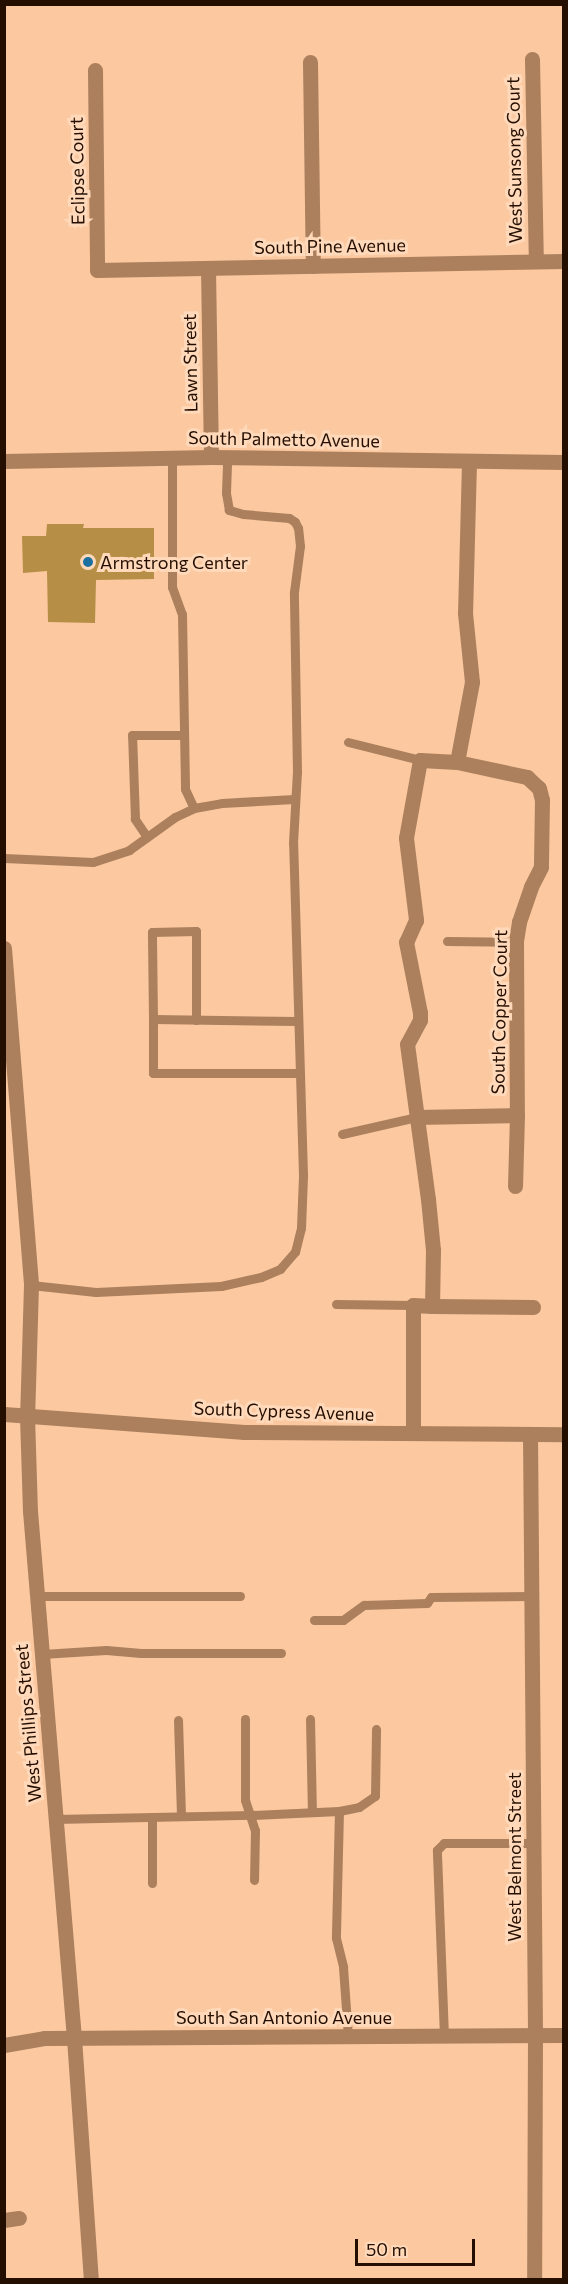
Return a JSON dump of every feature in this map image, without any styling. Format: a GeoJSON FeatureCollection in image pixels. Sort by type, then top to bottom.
{"type":"FeatureCollection","features":[{"type":"Feature","properties":{"kind":"street","name":"West Sunsong Court"},"geometry":{"type":"LineString","coordinates":[[532,59],[536,261]]}},
{"type":"Feature","properties":{"kind":"street"},"geometry":{"type":"LineString","coordinates":[[310,62],[313,266]]}},
{"type":"Feature","properties":{"kind":"street","name":"Eclipse Court"},"geometry":{"type":"LineString","coordinates":[[95,70],[97,270]]}},
{"type":"Feature","properties":{"kind":"street","name":"South Pine Avenue"},"geometry":{"type":"LineString","coordinates":[[97,270],[564,261]]}},
{"type":"Feature","properties":{"kind":"street","name":"Lawn Street"},"geometry":{"type":"LineString","coordinates":[[208,268],[219,457]]}},
{"type":"Feature","properties":{"kind":"street","name":"South Palmetto Avenue"},"geometry":{"type":"LineString","coordinates":[[4,461],[219,457],[564,462]]}},
{"type":"Feature","properties":{"kind":"street"},"geometry":{"type":"LineString","coordinates":[[457,762],[472,682],[465,614],[469,462]]}},
{"type":"Feature","properties":{"kind":"street"},"geometry":{"type":"LineString","coordinates":[[420,760],[406,838],[416,920],[406,942],[420,1020],[407,1044],[433,1250],[432,1305]]}},
{"type":"Feature","properties":{"kind":"street","name":"South Copper Court"},"geometry":{"type":"LineString","coordinates":[[420,760],[457,762],[527,777],[539,788],[542,800],[543,860],[519,922],[516,942],[515,1186]]}},
{"type":"Feature","properties":{"kind":"street","name":"West Phillips Street"},"geometry":{"type":"LineString","coordinates":[[4,948],[31,1285],[27,1416],[37,1596],[74,2038],[91,2280]]}},
{"type":"Feature","properties":{"kind":"street","name":"South Copper Court"},"geometry":{"type":"LineString","coordinates":[[416,1117],[517,1115]]}},
{"type":"Feature","properties":{"kind":"street"},"geometry":{"type":"LineString","coordinates":[[413,1433],[413,1305],[533,1307]]}},
{"type":"Feature","properties":{"kind":"street","name":"South Cypress Avenue"},"geometry":{"type":"LineString","coordinates":[[4,1414],[244,1432],[564,1434]]}},
{"type":"Feature","properties":{"kind":"street","name":"West Belmont Street"},"geometry":{"type":"LineString","coordinates":[[530,1434],[536,2036],[534,2280]]}},
{"type":"Feature","properties":{"kind":"street","name":"South San Antonio Avenue"},"geometry":{"type":"LineString","coordinates":[[4,2044],[45,2038],[564,2036]]}},
{"type":"Feature","properties":{"kind":"lane"},"geometry":{"type":"LineString","coordinates":[[31,1285],[96,1292],[221,1286],[261,1277],[280,1269],[296,1252],[301,1228],[303,1175],[297,1021],[294,799],[297,772],[293,635],[294,592],[300,546],[296,522],[289,518],[243,514],[229,510],[219,457]]}},
{"type":"Feature","properties":{"kind":"lane"},"geometry":{"type":"LineString","coordinates":[[172,458],[172,587],[183,614],[185,789],[194,808]]}},
{"type":"Feature","properties":{"kind":"lane"},"geometry":{"type":"LineString","coordinates":[[147,837],[135,819],[132,735],[184,735]]}},
{"type":"Feature","properties":{"kind":"lane"},"geometry":{"type":"LineString","coordinates":[[348,742],[420,760]]}},
{"type":"Feature","properties":{"kind":"lane"},"geometry":{"type":"LineString","coordinates":[[4,858],[93,862],[129,850],[175,817],[194,808],[222,803],[294,799]]}},
{"type":"Feature","properties":{"kind":"lane"},"geometry":{"type":"LineString","coordinates":[[196,1020],[196,932],[152,932],[153,1073],[299,1073]]}},
{"type":"Feature","properties":{"kind":"lane"},"geometry":{"type":"LineString","coordinates":[[447,941],[516,942]]}},
{"type":"Feature","properties":{"kind":"lane"},"geometry":{"type":"LineString","coordinates":[[153,1019],[297,1021]]}},
{"type":"Feature","properties":{"kind":"lane"},"geometry":{"type":"LineString","coordinates":[[342,1134],[416,1117]]}},
{"type":"Feature","properties":{"kind":"lane"},"geometry":{"type":"LineString","coordinates":[[336,1304],[413,1305]]}},
{"type":"Feature","properties":{"kind":"lane"},"geometry":{"type":"LineString","coordinates":[[37,1596],[240,1596]]}},
{"type":"Feature","properties":{"kind":"lane"},"geometry":{"type":"LineString","coordinates":[[314,1620],[343,1620],[364,1605],[427,1603],[431,1597],[531,1596]]}},
{"type":"Feature","properties":{"kind":"lane"},"geometry":{"type":"LineString","coordinates":[[42,1654],[106,1650],[141,1653],[281,1653]]}},
{"type":"Feature","properties":{"kind":"lane"},"geometry":{"type":"LineString","coordinates":[[245,1719],[245,1800],[252,1815],[255,1830],[254,1880]]}},
{"type":"Feature","properties":{"kind":"lane"},"geometry":{"type":"LineString","coordinates":[[310,1719],[312,1812]]}},
{"type":"Feature","properties":{"kind":"lane"},"geometry":{"type":"LineString","coordinates":[[178,1720],[181,1816]]}},
{"type":"Feature","properties":{"kind":"lane"},"geometry":{"type":"LineString","coordinates":[[55,1819],[252,1815],[339,1811],[359,1807],[375,1796],[376,1730]]}},
{"type":"Feature","properties":{"kind":"lane"},"geometry":{"type":"LineString","coordinates":[[339,1811],[336,1938],[343,1967],[348,2037]]}},
{"type":"Feature","properties":{"kind":"lane"},"geometry":{"type":"LineString","coordinates":[[152,1817],[152,1883]]}},
{"type":"Feature","properties":{"kind":"lane"},"geometry":{"type":"LineString","coordinates":[[444,2036],[437,1850],[444,1843],[534,1843]]}},
{"type":"Feature","properties":{"kind":"building","name":"Armstrong Center"},"geometry":{"type":"Polygon","coordinates":[[[47,524],[84,524],[83,528],[154,528],[154,579],[96,580],[95,623],[48,622],[47,571],[23,573],[22,536],[46,536],[47,524]]]}},
{"type":"Feature","properties":{"kind":"place","name":"Armstrong Center"},"geometry":{"type":"Point","coordinates":[88,562]}}]}
